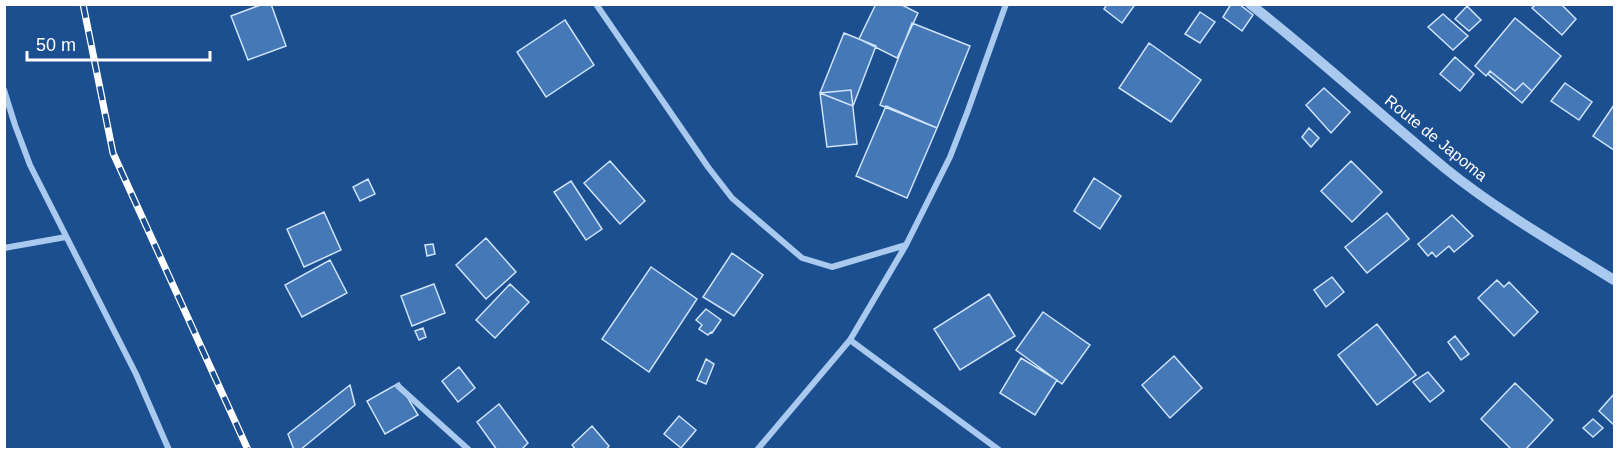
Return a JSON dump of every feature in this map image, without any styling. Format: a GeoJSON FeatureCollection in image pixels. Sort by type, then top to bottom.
{"type":"FeatureCollection","features":[{"type":"Feature","properties":{"kind":"street"},"geometry":{"type":"LineString","coordinates":[[596,4],[708,167],[732,198],[802,258],[832,267],[906,245]]}},
{"type":"Feature","properties":{"kind":"street"},"geometry":{"type":"LineString","coordinates":[[757,450],[850,340],[906,245],[950,157],[1006,4]]}},
{"type":"Feature","properties":{"kind":"street","name":"Route de Japoma"},"geometry":{"type":"LineString","coordinates":[[1250,4],[1296,40],[1448,170],[1499,208],[1614,280]]}},
{"type":"Feature","properties":{"kind":"street"},"geometry":{"type":"LineString","coordinates":[[4,90],[30,165],[146,394],[170,450]]}},
{"type":"Feature","properties":{"kind":"street"},"geometry":{"type":"LineString","coordinates":[[4,248],[66,237]]}},
{"type":"Feature","properties":{"kind":"street"},"geometry":{"type":"LineString","coordinates":[[850,340],[999,450]]}},
{"type":"Feature","properties":{"kind":"street"},"geometry":{"type":"LineString","coordinates":[[398,386],[469,450]]}},
{"type":"Feature","properties":{"kind":"building"},"geometry":{"type":"Polygon","coordinates":[[[263,4],[271,4],[286,46],[248,60],[231,16],[263,4]]]}},
{"type":"Feature","properties":{"kind":"building"},"geometry":{"type":"Polygon","coordinates":[[[876,4],[900,4],[918,13],[897,58],[859,39],[876,4]]]}},
{"type":"Feature","properties":{"kind":"building"},"geometry":{"type":"Polygon","coordinates":[[[1107,4],[1133,4],[1134,6],[1122,23],[1104,9],[1107,4]]]}},
{"type":"Feature","properties":{"kind":"building"},"geometry":{"type":"Polygon","coordinates":[[[1231,4],[1239,4],[1253,15],[1242,31],[1223,17],[1231,4]]]}},
{"type":"Feature","properties":{"kind":"building"},"geometry":{"type":"Polygon","coordinates":[[[1536,4],[1561,4],[1576,19],[1562,35],[1532,8],[1536,4]]]}},
{"type":"Feature","properties":{"kind":"building"},"geometry":{"type":"Polygon","coordinates":[[[1467,6],[1481,20],[1469,31],[1455,19],[1467,6]]]}},
{"type":"Feature","properties":{"kind":"building"},"geometry":{"type":"Polygon","coordinates":[[[1200,12],[1215,22],[1200,43],[1185,34],[1200,12]]]}},
{"type":"Feature","properties":{"kind":"building"},"geometry":{"type":"Polygon","coordinates":[[[1443,14],[1468,36],[1453,50],[1428,27],[1443,14]]]}},
{"type":"Feature","properties":{"kind":"building"},"geometry":{"type":"Polygon","coordinates":[[[1515,18],[1561,56],[1532,91],[1523,83],[1515,91],[1490,71],[1486,76],[1475,66],[1515,18]]]}},
{"type":"Feature","properties":{"kind":"building"},"geometry":{"type":"Polygon","coordinates":[[[565,20],[594,65],[546,97],[517,52],[565,20]]]}},
{"type":"Feature","properties":{"kind":"building"},"geometry":{"type":"Polygon","coordinates":[[[912,23],[970,46],[937,128],[880,105],[912,23]]]}},
{"type":"Feature","properties":{"kind":"building"},"geometry":{"type":"Polygon","coordinates":[[[844,33],[876,46],[853,106],[820,93],[844,33]]]}},
{"type":"Feature","properties":{"kind":"building"},"geometry":{"type":"Polygon","coordinates":[[[1149,43],[1201,80],[1171,122],[1119,88],[1149,43]]]}},
{"type":"Feature","properties":{"kind":"building"},"geometry":{"type":"Polygon","coordinates":[[[1455,57],[1474,74],[1460,91],[1440,74],[1455,57]]]}},
{"type":"Feature","properties":{"kind":"building"},"geometry":{"type":"Polygon","coordinates":[[[1490,71],[1515,91],[1523,83],[1532,91],[1522,103],[1488,74],[1490,71]]]}},
{"type":"Feature","properties":{"kind":"building"},"geometry":{"type":"Polygon","coordinates":[[[1565,83],[1592,102],[1579,120],[1551,101],[1565,83]]]}},
{"type":"Feature","properties":{"kind":"building"},"geometry":{"type":"Polygon","coordinates":[[[1324,88],[1350,112],[1331,133],[1306,105],[1324,88]]]}},
{"type":"Feature","properties":{"kind":"building"},"geometry":{"type":"Polygon","coordinates":[[[851,90],[857,144],[827,147],[820,93],[851,90]]]}},
{"type":"Feature","properties":{"kind":"building"},"geometry":{"type":"Polygon","coordinates":[[[1614,105],[1614,150],[1593,136],[1614,105]]]}},
{"type":"Feature","properties":{"kind":"building"},"geometry":{"type":"Polygon","coordinates":[[[886,106],[937,128],[907,198],[856,176],[886,106]]]}},
{"type":"Feature","properties":{"kind":"building"},"geometry":{"type":"Polygon","coordinates":[[[1309,128],[1319,138],[1311,147],[1302,137],[1309,128]]]}},
{"type":"Feature","properties":{"kind":"building"},"geometry":{"type":"Polygon","coordinates":[[[610,161],[645,201],[620,224],[584,183],[610,161]]]}},
{"type":"Feature","properties":{"kind":"building"},"geometry":{"type":"Polygon","coordinates":[[[1351,161],[1382,192],[1352,222],[1321,191],[1351,161]]]}},
{"type":"Feature","properties":{"kind":"building"},"geometry":{"type":"Polygon","coordinates":[[[1094,178],[1121,196],[1100,229],[1074,211],[1094,178]]]}},
{"type":"Feature","properties":{"kind":"building"},"geometry":{"type":"Polygon","coordinates":[[[368,179],[375,194],[360,201],[353,187],[368,179]]]}},
{"type":"Feature","properties":{"kind":"building"},"geometry":{"type":"Polygon","coordinates":[[[571,181],[602,229],[586,240],[554,192],[571,181]]]}},
{"type":"Feature","properties":{"kind":"building"},"geometry":{"type":"Polygon","coordinates":[[[324,212],[341,250],[304,267],[287,229],[324,212]]]}},
{"type":"Feature","properties":{"kind":"building"},"geometry":{"type":"Polygon","coordinates":[[[1387,213],[1409,239],[1367,273],[1345,247],[1387,213]]]}},
{"type":"Feature","properties":{"kind":"building"},"geometry":{"type":"Polygon","coordinates":[[[1452,215],[1473,236],[1454,252],[1449,246],[1436,257],[1432,252],[1428,256],[1418,244],[1452,215]]]}},
{"type":"Feature","properties":{"kind":"building"},"geometry":{"type":"Polygon","coordinates":[[[486,238],[516,272],[486,299],[456,265],[486,238]]]}},
{"type":"Feature","properties":{"kind":"building"},"geometry":{"type":"Polygon","coordinates":[[[433,244],[435,254],[427,256],[425,245],[433,244]]]}},
{"type":"Feature","properties":{"kind":"building"},"geometry":{"type":"Polygon","coordinates":[[[732,253],[763,275],[734,316],[703,297],[732,253]]]}},
{"type":"Feature","properties":{"kind":"building"},"geometry":{"type":"Polygon","coordinates":[[[330,260],[347,293],[302,317],[285,285],[330,260]]]}},
{"type":"Feature","properties":{"kind":"building"},"geometry":{"type":"Polygon","coordinates":[[[651,267],[697,299],[649,372],[602,339],[651,267]]]}},
{"type":"Feature","properties":{"kind":"building"},"geometry":{"type":"Polygon","coordinates":[[[1332,277],[1344,292],[1326,307],[1314,290],[1332,277]]]}},
{"type":"Feature","properties":{"kind":"building"},"geometry":{"type":"Polygon","coordinates":[[[1497,280],[1504,287],[1509,282],[1538,312],[1514,336],[1478,298],[1497,280]]]}},
{"type":"Feature","properties":{"kind":"building"},"geometry":{"type":"Polygon","coordinates":[[[434,284],[445,313],[412,326],[401,296],[434,284]]]}},
{"type":"Feature","properties":{"kind":"building"},"geometry":{"type":"Polygon","coordinates":[[[510,284],[529,302],[495,338],[476,320],[510,284]]]}},
{"type":"Feature","properties":{"kind":"building"},"geometry":{"type":"Polygon","coordinates":[[[989,294],[1015,336],[960,370],[934,329],[989,294]]]}},
{"type":"Feature","properties":{"kind":"building"},"geometry":{"type":"Polygon","coordinates":[[[706,309],[721,320],[708,335],[699,329],[702,325],[696,320],[706,309]]]}},
{"type":"Feature","properties":{"kind":"building"},"geometry":{"type":"Polygon","coordinates":[[[1043,312],[1090,345],[1062,384],[1016,350],[1043,312]]]}},
{"type":"Feature","properties":{"kind":"building"},"geometry":{"type":"Polygon","coordinates":[[[1377,324],[1416,375],[1377,405],[1338,355],[1377,324]]]}},
{"type":"Feature","properties":{"kind":"building"},"geometry":{"type":"Polygon","coordinates":[[[423,328],[426,337],[419,340],[415,331],[423,328]]]}},
{"type":"Feature","properties":{"kind":"building"},"geometry":{"type":"Polygon","coordinates":[[[1455,336],[1469,354],[1461,360],[1448,342],[1455,336]]]}},
{"type":"Feature","properties":{"kind":"building"},"geometry":{"type":"Polygon","coordinates":[[[1174,356],[1202,388],[1170,418],[1142,385],[1174,356]]]}},
{"type":"Feature","properties":{"kind":"building"},"geometry":{"type":"Polygon","coordinates":[[[1021,358],[1057,380],[1035,415],[1000,393],[1021,358]]]}},
{"type":"Feature","properties":{"kind":"building"},"geometry":{"type":"Polygon","coordinates":[[[706,359],[714,364],[706,384],[697,380],[706,359]]]}},
{"type":"Feature","properties":{"kind":"building"},"geometry":{"type":"Polygon","coordinates":[[[459,367],[475,388],[458,402],[442,381],[459,367]]]}},
{"type":"Feature","properties":{"kind":"building"},"geometry":{"type":"Polygon","coordinates":[[[1428,372],[1444,391],[1430,402],[1413,382],[1428,372]]]}},
{"type":"Feature","properties":{"kind":"building"},"geometry":{"type":"Polygon","coordinates":[[[399,383],[418,415],[385,434],[367,401],[399,383]]]}},
{"type":"Feature","properties":{"kind":"building"},"geometry":{"type":"Polygon","coordinates":[[[1515,383],[1553,420],[1525,450],[1512,450],[1481,419],[1515,383]]]}},
{"type":"Feature","properties":{"kind":"building"},"geometry":{"type":"Polygon","coordinates":[[[350,385],[355,405],[300,450],[294,450],[288,434],[350,385]]]}},
{"type":"Feature","properties":{"kind":"building"},"geometry":{"type":"Polygon","coordinates":[[[1614,394],[1614,425],[1599,411],[1614,394]]]}},
{"type":"Feature","properties":{"kind":"building"},"geometry":{"type":"Polygon","coordinates":[[[499,404],[528,443],[521,450],[497,450],[477,422],[499,404]]]}},
{"type":"Feature","properties":{"kind":"building"},"geometry":{"type":"Polygon","coordinates":[[[679,416],[696,430],[681,448],[664,434],[679,416]]]}},
{"type":"Feature","properties":{"kind":"building"},"geometry":{"type":"Polygon","coordinates":[[[1593,419],[1603,428],[1593,437],[1583,428],[1593,419]]]}},
{"type":"Feature","properties":{"kind":"building"},"geometry":{"type":"Polygon","coordinates":[[[592,426],[609,446],[606,450],[576,450],[572,445],[592,426]]]}},
{"type":"Feature","properties":{"kind":"railway"},"geometry":{"type":"LineString","coordinates":[[83,4],[113,153],[248,450]]}}]}
